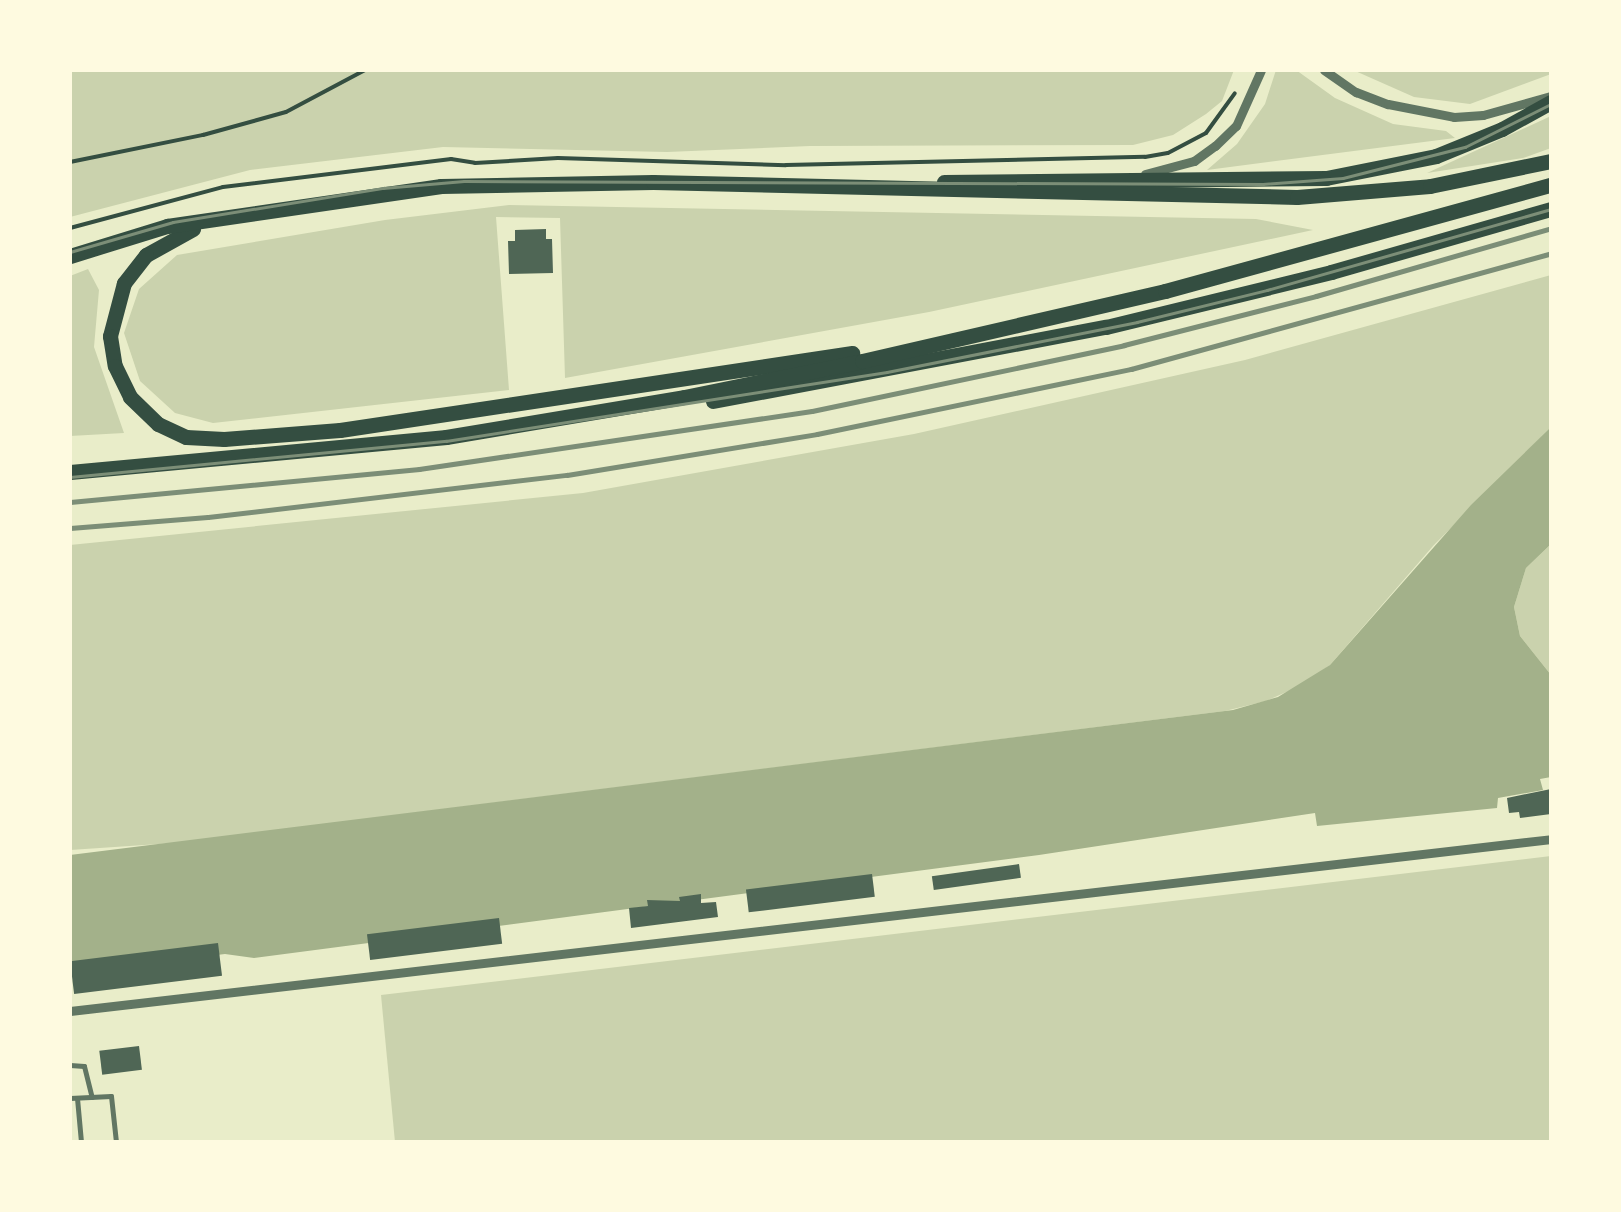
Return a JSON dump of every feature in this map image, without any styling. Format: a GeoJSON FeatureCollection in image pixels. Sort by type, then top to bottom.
{"type":"FeatureCollection","features":[{"type":"Feature","properties":{"kind":"highway"},"geometry":{"type":"LineString","coordinates":[[886,186],[993,179],[1283,181],[1368,172],[1468,144],[1551,99]]}},
{"type":"Feature","properties":{"kind":"highway"},"geometry":{"type":"LineString","coordinates":[[70,256],[166,226],[440,186],[516,182],[886,186],[962,192],[1297,197],[1430,186],[1551,161]]}},
{"type":"Feature","properties":{"kind":"highway"},"geometry":{"type":"LineString","coordinates":[[555,421],[968,338],[1284,260],[1551,185]]}},
{"type":"Feature","properties":{"kind":"highway"},"geometry":{"type":"LineString","coordinates":[[279,207],[211,222],[172,237],[146,255],[124,283],[110,336],[115,366],[130,396],[170,431],[224,440],[340,430],[739,372],[847,354],[1284,260]]}},
{"type":"Feature","properties":{"kind":"highway"},"geometry":{"type":"LineString","coordinates":[[70,472],[322,451],[854,377],[1106,327],[1312,276],[1551,208]]}},
{"type":"Feature","properties":{"kind":"street"},"geometry":{"type":"LineString","coordinates":[[1124,180],[1176,167],[1215,146],[1236,126],[1261,70]]}},
{"type":"Feature","properties":{"kind":"street"},"geometry":{"type":"LineString","coordinates":[[1324,70],[1356,92],[1388,104],[1454,117],[1483,115],[1551,99]]}},
{"type":"Feature","properties":{"kind":"street"},"geometry":{"type":"LineString","coordinates":[[70,1011],[1551,839]]}},
{"type":"Feature","properties":{"kind":"lane"},"geometry":{"type":"LineString","coordinates":[[70,1065],[84,1066],[92,1097]]}},
{"type":"Feature","properties":{"kind":"lane"},"geometry":{"type":"LineString","coordinates":[[82,1142],[73,1098],[110,1096],[116,1142]]}},
{"type":"Feature","properties":{"kind":"path"},"geometry":{"type":"LineString","coordinates":[[70,162],[203,135],[286,112],[365,70]]}},
{"type":"Feature","properties":{"kind":"shaded area"},"geometry":{"type":"Polygon","coordinates":[[[70,70],[1234,70],[1222,101],[1206,114],[1173,135],[1133,145],[810,146],[667,152],[443,147],[250,170],[70,217],[70,70]]]}},
{"type":"Feature","properties":{"kind":"shaded area"},"geometry":{"type":"Polygon","coordinates":[[[1276,70],[1296,70],[1335,98],[1393,124],[1446,131],[1455,138],[1207,170],[1237,144],[1265,104],[1276,70]]]}},
{"type":"Feature","properties":{"kind":"shaded area"},"geometry":{"type":"Polygon","coordinates":[[[1353,70],[1551,70],[1551,74],[1470,104],[1414,97],[1353,70]]]}},
{"type":"Feature","properties":{"kind":"shaded area"},"geometry":{"type":"Polygon","coordinates":[[[1551,116],[1551,148],[1523,158],[1427,173],[1551,116]]]}},
{"type":"Feature","properties":{"kind":"shaded area"},"geometry":{"type":"Polygon","coordinates":[[[509,205],[1256,219],[1313,230],[929,312],[565,378],[560,218],[496,217],[509,390],[213,423],[175,413],[140,381],[124,333],[139,289],[177,255],[385,220],[509,205]]]}},
{"type":"Feature","properties":{"kind":"shaded area"},"geometry":{"type":"Polygon","coordinates":[[[88,269],[99,290],[94,347],[124,433],[70,436],[70,276],[88,269]]]}},
{"type":"Feature","properties":{"kind":"shaded area"},"geometry":{"type":"Polygon","coordinates":[[[1551,275],[1551,427],[1433,546],[1330,665],[1302,685],[1266,701],[1225,711],[174,843],[70,850],[70,545],[583,493],[914,434],[1245,360],[1551,275]]]}},
{"type":"Feature","properties":{"kind":"shaded area"},"geometry":{"type":"Polygon","coordinates":[[[1551,427],[1551,544],[1526,568],[1514,607],[1520,636],[1551,675],[1551,777],[1540,779],[1543,790],[1498,798],[1497,808],[1317,826],[1315,813],[1039,855],[254,958],[225,954],[70,973],[70,855],[1233,710],[1278,697],[1330,665],[1471,505],[1551,427]]]}},
{"type":"Feature","properties":{"kind":"shaded area"},"geometry":{"type":"Polygon","coordinates":[[[1551,544],[1551,675],[1520,636],[1514,607],[1526,568],[1551,544]]]}},
{"type":"Feature","properties":{"kind":"shaded area"},"geometry":{"type":"Polygon","coordinates":[[[1551,856],[1551,1142],[395,1142],[381,995],[1551,856]]]}},
{"type":"Feature","properties":{"kind":"building"},"geometry":{"type":"Polygon","coordinates":[[[546,229],[546,239],[552,239],[553,273],[509,274],[508,241],[515,241],[515,230],[546,229]]]}},
{"type":"Feature","properties":{"kind":"building"},"geometry":{"type":"Polygon","coordinates":[[[1551,789],[1551,814],[1520,818],[1519,812],[1509,813],[1507,798],[1551,789]]]}},
{"type":"Feature","properties":{"kind":"building"},"geometry":{"type":"Polygon","coordinates":[[[1019,864],[1021,878],[934,890],[932,876],[1019,864]]]}},
{"type":"Feature","properties":{"kind":"building"},"geometry":{"type":"Polygon","coordinates":[[[872,874],[875,897],[749,912],[746,889],[872,874]]]}},
{"type":"Feature","properties":{"kind":"building"},"geometry":{"type":"Polygon","coordinates":[[[701,894],[701,903],[716,902],[718,917],[631,928],[629,908],[648,906],[647,900],[680,901],[679,897],[701,894]]]}},
{"type":"Feature","properties":{"kind":"building"},"geometry":{"type":"Polygon","coordinates":[[[499,918],[502,944],[370,960],[367,934],[499,918]]]}},
{"type":"Feature","properties":{"kind":"building"},"geometry":{"type":"Polygon","coordinates":[[[218,943],[222,976],[74,994],[70,961],[218,943]]]}},
{"type":"Feature","properties":{"kind":"building"},"geometry":{"type":"Polygon","coordinates":[[[139,1046],[142,1070],[102,1075],[99,1051],[139,1046]]]}},
{"type":"Feature","properties":{"kind":"tram line"},"geometry":{"type":"LineString","coordinates":[[70,252],[173,222],[383,188],[464,181],[1263,184],[1343,178],[1465,147],[1551,104]]}},
{"type":"Feature","properties":{"kind":"tram line"},"geometry":{"type":"LineString","coordinates":[[70,477],[446,441],[887,372],[1137,322],[1267,290],[1551,209]]}},
{"type":"Feature","properties":{"kind":"railway"},"geometry":{"type":"LineString","coordinates":[[70,502],[419,469],[812,411],[1124,345],[1316,296],[1551,228]]}},
{"type":"Feature","properties":{"kind":"railway"},"geometry":{"type":"LineString","coordinates":[[70,528],[208,517],[567,475],[817,434],[1131,369],[1551,253]]}}]}
